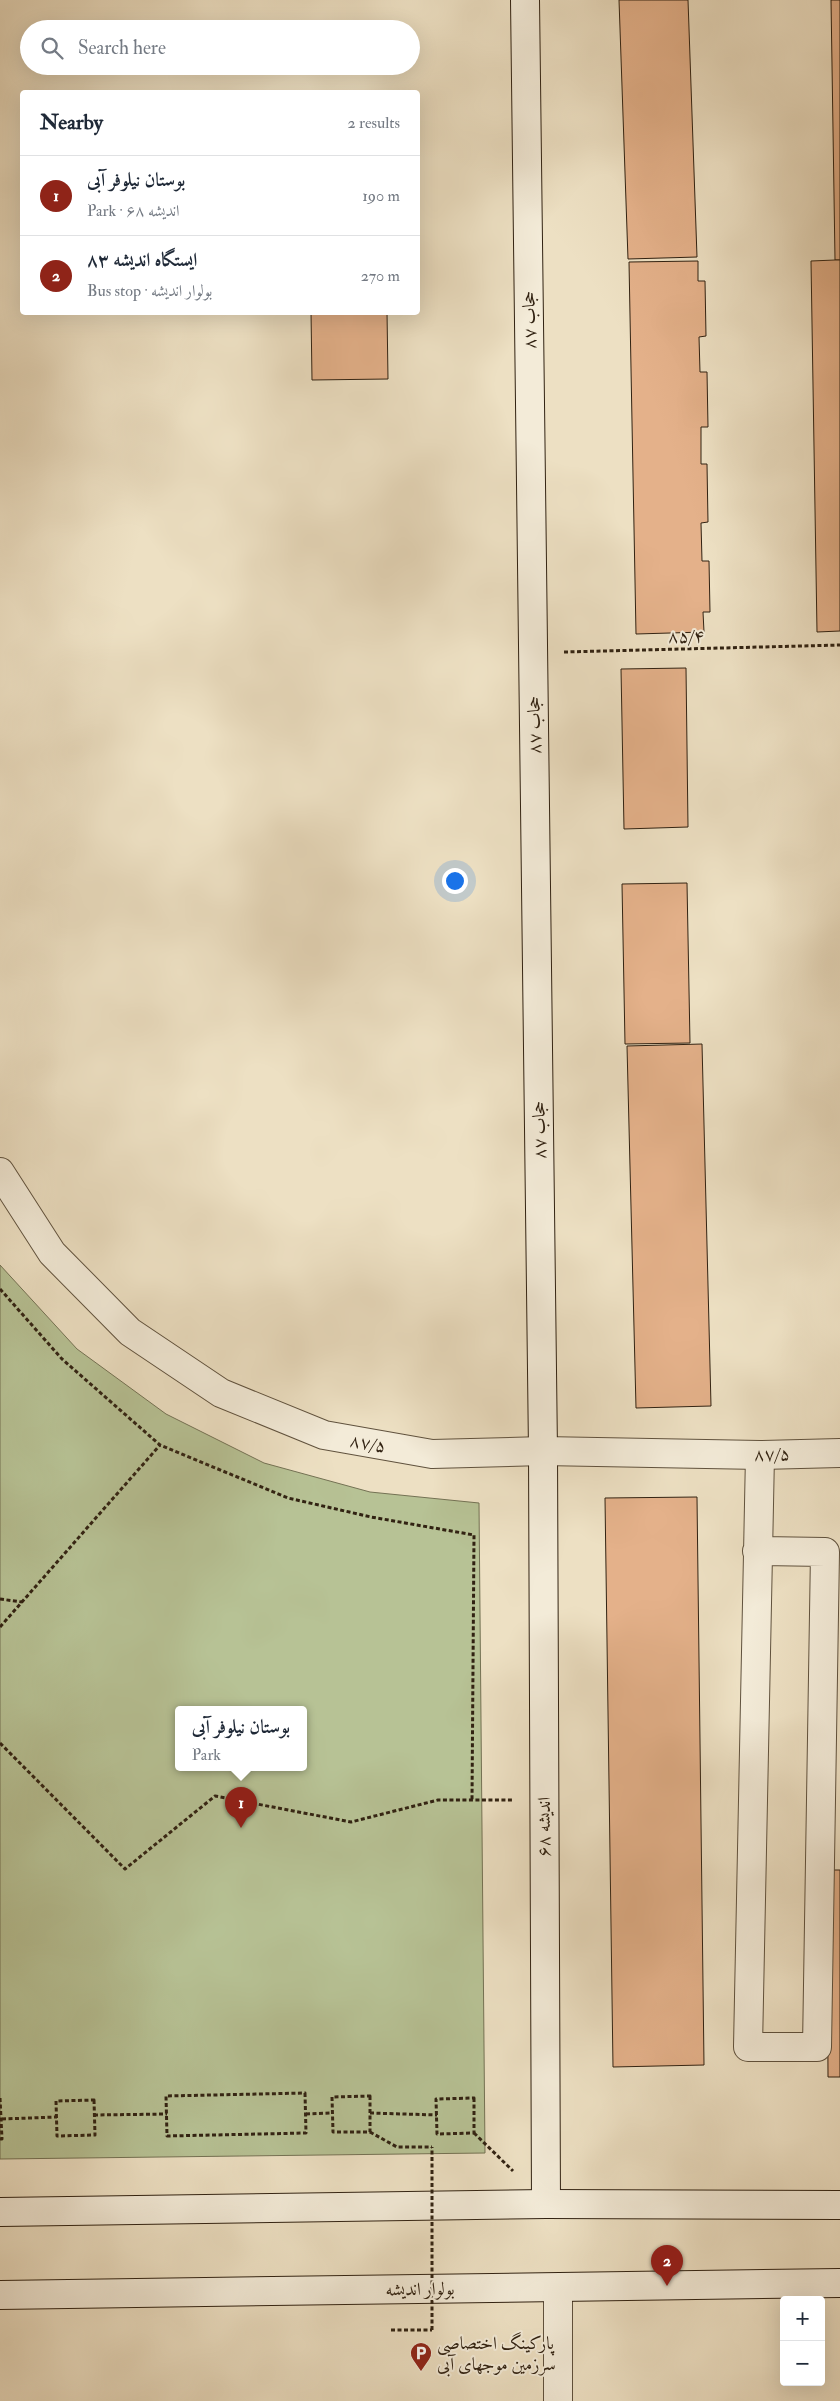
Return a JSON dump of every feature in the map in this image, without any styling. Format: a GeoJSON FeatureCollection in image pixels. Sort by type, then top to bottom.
{"type":"FeatureCollection","features":[{"type":"Feature","properties":{"kind":"street","name":"حجاب ۸۷"},"geometry":{"type":"LineString","coordinates":[[525,0],[543,1451]]}},
{"type":"Feature","properties":{"kind":"street","name":"۸۷/۵"},"geometry":{"type":"LineString","coordinates":[[0,1172],[52,1253],[123,1326],[221,1394],[324,1435],[432,1454],[543,1451],[760,1455],[840,1453]]}},
{"type":"Feature","properties":{"kind":"street","name":"اندیشه ۶۸"},"geometry":{"type":"LineString","coordinates":[[543,1451],[546,2204]]}},
{"type":"Feature","properties":{"kind":"street"},"geometry":{"type":"LineString","coordinates":[[757,1551],[825,1552],[816,2047],[748,2046],[757,1551],[760,1455]]}},
{"type":"Feature","properties":{"kind":"street"},"geometry":{"type":"LineString","coordinates":[[0,2212],[546,2204],[840,2204]]}},
{"type":"Feature","properties":{"kind":"street","name":"بولوار اندیشه"},"geometry":{"type":"LineString","coordinates":[[0,2294],[840,2283]]}},
{"type":"Feature","properties":{"kind":"street"},"geometry":{"type":"LineString","coordinates":[[558,2288],[558,2401]]}},
{"type":"Feature","properties":{"kind":"path","name":"۸۵/۴"},"geometry":{"type":"LineString","coordinates":[[534,653],[840,645]]}},
{"type":"Feature","properties":{"kind":"path"},"geometry":{"type":"LineString","coordinates":[[0,1289],[62,1359],[160,1445],[288,1498],[372,1517],[474,1535],[472,1800]]}},
{"type":"Feature","properties":{"kind":"path"},"geometry":{"type":"LineString","coordinates":[[0,1627],[160,1445]]}},
{"type":"Feature","properties":{"kind":"path"},"geometry":{"type":"LineString","coordinates":[[0,1599],[22,1602]]}},
{"type":"Feature","properties":{"kind":"path"},"geometry":{"type":"LineString","coordinates":[[0,1743],[125,1869],[215,1796],[351,1822],[438,1800],[544,1800]]}},
{"type":"Feature","properties":{"kind":"path"},"geometry":{"type":"LineString","coordinates":[[305,2093],[306,2114],[306,2133],[167,2136],[166,2096],[305,2093]]}},
{"type":"Feature","properties":{"kind":"path"},"geometry":{"type":"LineString","coordinates":[[370,2132],[370,2096],[332,2097],[333,2132],[370,2132],[397,2147],[432,2147],[432,2330],[391,2330]]}},
{"type":"Feature","properties":{"kind":"path"},"geometry":{"type":"LineString","coordinates":[[0,2098],[2,2119],[2,2139],[0,2139]]}},
{"type":"Feature","properties":{"kind":"path"},"geometry":{"type":"LineString","coordinates":[[474,2133],[437,2134],[436,2098],[474,2098],[474,2133],[546,2204]]}},
{"type":"Feature","properties":{"kind":"path"},"geometry":{"type":"LineString","coordinates":[[94,2100],[95,2135],[57,2136],[57,2118],[56,2101],[94,2100]]}},
{"type":"Feature","properties":{"kind":"path"},"geometry":{"type":"LineString","coordinates":[[306,2114],[332,2113]]}},
{"type":"Feature","properties":{"kind":"path"},"geometry":{"type":"LineString","coordinates":[[94,2115],[166,2114]]}},
{"type":"Feature","properties":{"kind":"path"},"geometry":{"type":"LineString","coordinates":[[370,2114],[437,2115]]}},
{"type":"Feature","properties":{"kind":"path"},"geometry":{"type":"LineString","coordinates":[[2,2119],[57,2118]]}},
{"type":"Feature","properties":{"kind":"green space"},"geometry":{"type":"Polygon","coordinates":[[[0,1265],[77,1349],[166,1414],[264,1463],[370,1492],[479,1503],[485,2153],[0,2159],[0,1265]]]}},
{"type":"Feature","properties":{"kind":"building"},"geometry":{"type":"Polygon","coordinates":[[[619,0],[688,0],[697,257],[628,259],[619,0]]]}},
{"type":"Feature","properties":{"kind":"building"},"geometry":{"type":"Polygon","coordinates":[[[831,0],[840,0],[840,260],[835,260],[831,0]]]}},
{"type":"Feature","properties":{"kind":"building"},"geometry":{"type":"Polygon","coordinates":[[[840,260],[840,631],[817,632],[811,261],[840,260]]]}},
{"type":"Feature","properties":{"kind":"building"},"geometry":{"type":"Polygon","coordinates":[[[698,261],[698,281],[705,281],[706,336],[699,337],[700,372],[707,372],[708,427],[701,427],[701,464],[707,464],[708,522],[701,523],[702,561],[709,561],[710,612],[703,612],[704,632],[636,634],[629,262],[698,261]]]}},
{"type":"Feature","properties":{"kind":"building"},"geometry":{"type":"Polygon","coordinates":[[[311,315],[387,315],[388,379],[312,380],[311,315]]]}},
{"type":"Feature","properties":{"kind":"building"},"geometry":{"type":"Polygon","coordinates":[[[686,668],[688,827],[624,829],[621,669],[686,668]]]}},
{"type":"Feature","properties":{"kind":"building"},"geometry":{"type":"Polygon","coordinates":[[[687,883],[690,1043],[625,1044],[622,884],[687,883]]]}},
{"type":"Feature","properties":{"kind":"building"},"geometry":{"type":"Polygon","coordinates":[[[702,1044],[711,1406],[636,1408],[627,1046],[702,1044]]]}},
{"type":"Feature","properties":{"kind":"building"},"geometry":{"type":"Polygon","coordinates":[[[697,1497],[704,2065],[613,2067],[605,1498],[697,1497]]]}},
{"type":"Feature","properties":{"kind":"building"},"geometry":{"type":"Polygon","coordinates":[[[827,1870],[840,1870],[840,2077],[828,2077],[827,1870]]]}},
{"type":"Feature","properties":{"kind":"place","name":"بوستان نیلوفر آبی"},"geometry":{"type":"Point","coordinates":[241,1828]}},
{"type":"Feature","properties":{"kind":"place","name":"ایستگاه اندیشه ۸۳"},"geometry":{"type":"Point","coordinates":[667,2286]}},
{"type":"Feature","properties":{"kind":"place","name":"پارکینگ اختصاصی سرزمین موجهای آبی"},"geometry":{"type":"Point","coordinates":[421,2372]}}]}
